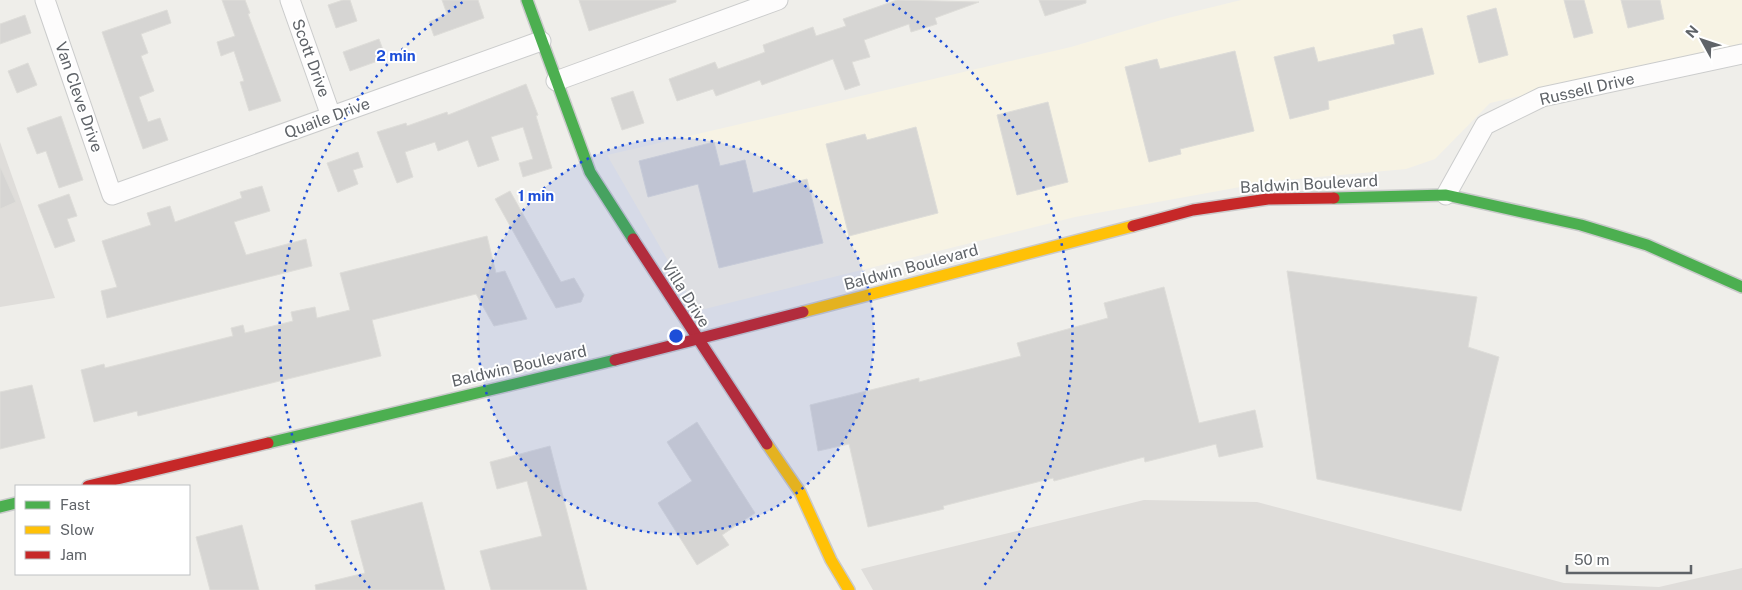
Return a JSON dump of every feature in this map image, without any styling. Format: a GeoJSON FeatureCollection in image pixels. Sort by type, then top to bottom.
{"type":"FeatureCollection","features":[{"type":"Feature","properties":{"kind":"main road","name":"Villa Drive"},"geometry":{"type":"LineString","coordinates":[[527,0],[590,172],[697,340],[800,492],[830,560],[849,590]]}},
{"type":"Feature","properties":{"kind":"main road","name":"Baldwin Boulevard"},"geometry":{"type":"LineString","coordinates":[[92,485],[697,340],[1193,210],[1268,199],[1446,195],[1581,225],[1647,245],[1742,287]]}},
{"type":"Feature","properties":{"kind":"main road"},"geometry":{"type":"LineString","coordinates":[[0,507],[15,504]]}},
{"type":"Feature","properties":{"kind":"street","name":"Van Cleve Drive"},"geometry":{"type":"LineString","coordinates":[[46,0],[112,195]]}},
{"type":"Feature","properties":{"kind":"street","name":"Scott Drive"},"geometry":{"type":"LineString","coordinates":[[290,0],[331,116]]}},
{"type":"Feature","properties":{"kind":"street"},"geometry":{"type":"LineString","coordinates":[[556,81],[770,1]]}},
{"type":"Feature","properties":{"kind":"street","name":"Quaile Drive"},"geometry":{"type":"LineString","coordinates":[[112,195],[541,41]]}},
{"type":"Feature","properties":{"kind":"street","name":"Russell Drive"},"geometry":{"type":"LineString","coordinates":[[1446,195],[1485,125],[1542,97],[1742,54]]}},
{"type":"Feature","properties":{"kind":"shaded area"},"geometry":{"type":"Polygon","coordinates":[[[1241,0],[1742,0],[1742,45],[1490,103],[1435,159],[1406,169],[1274,181],[1075,217],[697,311],[607,155],[1071,47],[1168,18],[1241,0]]]}},
{"type":"Feature","properties":{"kind":"shaded area"},"geometry":{"type":"Polygon","coordinates":[[[0,142],[55,298],[0,307],[0,142]]]}},
{"type":"Feature","properties":{"kind":"shaded area"},"geometry":{"type":"Polygon","coordinates":[[[1144,500],[1257,502],[1564,583],[1659,587],[1742,568],[1742,590],[873,590],[861,569],[1144,500]]]}},
{"type":"Feature","properties":{"kind":"building"},"geometry":{"type":"Polygon","coordinates":[[[222,0],[245,0],[250,13],[248,14],[281,101],[249,111],[240,82],[244,81],[234,51],[221,56],[217,42],[235,36],[222,0]]]}},
{"type":"Feature","properties":{"kind":"building"},"geometry":{"type":"Polygon","coordinates":[[[343,0],[350,0],[357,21],[336,28],[328,5],[343,0]]]}},
{"type":"Feature","properties":{"kind":"building"},"geometry":{"type":"Polygon","coordinates":[[[442,0],[478,0],[484,18],[434,36],[429,22],[447,14],[442,0]]]}},
{"type":"Feature","properties":{"kind":"building"},"geometry":{"type":"Polygon","coordinates":[[[579,0],[676,0],[676,2],[589,31],[579,0]]]}},
{"type":"Feature","properties":{"kind":"building"},"geometry":{"type":"Polygon","coordinates":[[[897,0],[979,2],[935,18],[937,24],[911,32],[909,24],[864,40],[870,57],[852,62],[860,85],[845,90],[833,59],[762,85],[760,80],[716,96],[713,89],[677,101],[669,79],[715,62],[718,69],[760,54],[765,52],[763,45],[813,27],[816,36],[846,26],[843,19],[897,0]]]}},
{"type":"Feature","properties":{"kind":"building"},"geometry":{"type":"Polygon","coordinates":[[[1039,0],[1086,0],[1086,3],[1045,16],[1039,0]]]}},
{"type":"Feature","properties":{"kind":"building"},"geometry":{"type":"Polygon","coordinates":[[[1564,0],[1584,0],[1593,33],[1574,38],[1564,0]]]}},
{"type":"Feature","properties":{"kind":"building"},"geometry":{"type":"Polygon","coordinates":[[[1621,0],[1660,0],[1664,19],[1628,28],[1621,0]]]}},
{"type":"Feature","properties":{"kind":"building"},"geometry":{"type":"Polygon","coordinates":[[[1496,8],[1508,55],[1479,63],[1467,16],[1496,8]]]}},
{"type":"Feature","properties":{"kind":"building"},"geometry":{"type":"Polygon","coordinates":[[[167,10],[171,23],[141,34],[148,53],[141,56],[154,91],[139,97],[148,122],[160,118],[168,140],[143,149],[102,32],[167,10]]]}},
{"type":"Feature","properties":{"kind":"building"},"geometry":{"type":"Polygon","coordinates":[[[25,15],[31,33],[0,44],[0,24],[25,15]]]}},
{"type":"Feature","properties":{"kind":"building"},"geometry":{"type":"Polygon","coordinates":[[[1422,28],[1434,74],[1328,101],[1329,109],[1290,119],[1274,57],[1314,47],[1318,62],[1395,44],[1393,35],[1422,28]]]}},
{"type":"Feature","properties":{"kind":"building"},"geometry":{"type":"Polygon","coordinates":[[[379,39],[386,58],[350,71],[343,52],[379,39]]]}},
{"type":"Feature","properties":{"kind":"building"},"geometry":{"type":"Polygon","coordinates":[[[1235,51],[1254,131],[1180,149],[1181,154],[1149,162],[1125,67],[1157,59],[1160,69],[1235,51]]]}},
{"type":"Feature","properties":{"kind":"building"},"geometry":{"type":"Polygon","coordinates":[[[28,63],[37,85],[17,93],[8,71],[28,63]]]}},
{"type":"Feature","properties":{"kind":"building"},"geometry":{"type":"Polygon","coordinates":[[[526,84],[538,115],[536,116],[552,168],[523,177],[519,163],[533,159],[523,127],[491,137],[499,160],[478,167],[468,140],[438,151],[435,142],[405,152],[413,177],[397,183],[377,132],[406,123],[407,126],[447,112],[448,115],[526,84]]]}},
{"type":"Feature","properties":{"kind":"building"},"geometry":{"type":"Polygon","coordinates":[[[633,91],[644,123],[622,130],[611,98],[633,91]]]}},
{"type":"Feature","properties":{"kind":"building"},"geometry":{"type":"Polygon","coordinates":[[[1048,102],[1068,182],[1017,195],[997,115],[1048,102]]]}},
{"type":"Feature","properties":{"kind":"building"},"geometry":{"type":"Polygon","coordinates":[[[61,116],[83,180],[59,188],[46,151],[37,154],[27,128],[61,116]]]}},
{"type":"Feature","properties":{"kind":"building"},"geometry":{"type":"Polygon","coordinates":[[[916,127],[938,213],[849,236],[826,144],[865,134],[867,140],[916,127]]]}},
{"type":"Feature","properties":{"kind":"building"},"geometry":{"type":"Polygon","coordinates":[[[714,142],[720,166],[745,160],[753,193],[807,179],[823,243],[719,268],[698,184],[648,197],[639,161],[714,142]]]}},
{"type":"Feature","properties":{"kind":"building"},"geometry":{"type":"Polygon","coordinates":[[[358,152],[363,167],[353,170],[358,184],[338,192],[327,163],[358,152]]]}},
{"type":"Feature","properties":{"kind":"building"},"geometry":{"type":"Polygon","coordinates":[[[0,166],[16,202],[0,209],[0,166]]]}},
{"type":"Feature","properties":{"kind":"building"},"geometry":{"type":"Polygon","coordinates":[[[262,186],[270,211],[234,222],[246,255],[306,239],[312,266],[107,318],[101,291],[117,287],[102,241],[151,225],[147,213],[170,206],[175,222],[242,198],[240,192],[262,186]]]}},
{"type":"Feature","properties":{"kind":"building"},"geometry":{"type":"Polygon","coordinates":[[[510,191],[561,282],[574,278],[584,295],[581,302],[556,308],[495,199],[510,191]]]}},
{"type":"Feature","properties":{"kind":"building"},"geometry":{"type":"Polygon","coordinates":[[[69,194],[77,216],[67,219],[75,241],[55,248],[38,205],[69,194]]]}},
{"type":"Feature","properties":{"kind":"building"},"geometry":{"type":"Polygon","coordinates":[[[487,236],[496,273],[505,271],[527,319],[494,326],[476,294],[372,320],[381,356],[138,416],[137,411],[94,422],[81,370],[104,364],[105,368],[233,336],[231,328],[243,325],[245,333],[293,321],[291,312],[315,307],[317,318],[350,310],[340,273],[487,236]]]}},
{"type":"Feature","properties":{"kind":"building"},"geometry":{"type":"Polygon","coordinates":[[[1287,271],[1477,297],[1468,347],[1499,357],[1461,511],[1317,479],[1287,271]]]}},
{"type":"Feature","properties":{"kind":"building"},"geometry":{"type":"Polygon","coordinates":[[[1164,287],[1199,423],[1255,410],[1263,447],[1219,457],[1216,444],[1145,462],[1144,457],[1054,481],[1053,478],[943,506],[944,509],[868,527],[849,444],[818,451],[810,405],[919,378],[919,382],[1021,356],[1017,343],[1108,318],[1104,303],[1164,287]]]}},
{"type":"Feature","properties":{"kind":"building"},"geometry":{"type":"Polygon","coordinates":[[[32,385],[45,438],[0,449],[0,392],[32,385]]]}},
{"type":"Feature","properties":{"kind":"building"},"geometry":{"type":"Polygon","coordinates":[[[697,422],[755,513],[722,535],[729,545],[697,565],[658,503],[692,481],[667,442],[697,422]]]}},
{"type":"Feature","properties":{"kind":"building"},"geometry":{"type":"Polygon","coordinates":[[[550,446],[587,590],[491,590],[480,551],[542,536],[527,481],[497,489],[490,462],[550,446]]]}},
{"type":"Feature","properties":{"kind":"building"},"geometry":{"type":"Polygon","coordinates":[[[422,502],[445,590],[316,590],[315,585],[365,573],[351,521],[422,502]]]}},
{"type":"Feature","properties":{"kind":"building"},"geometry":{"type":"Polygon","coordinates":[[[242,525],[259,590],[210,590],[196,537],[242,525]]]}},
{"type":"Feature","properties":{"kind":"traffic: fast"},"geometry":{"type":"LineString","coordinates":[[527,0],[590,172],[633,239]]}},
{"type":"Feature","properties":{"kind":"traffic: fast"},"geometry":{"type":"LineString","coordinates":[[1334,198],[1446,195],[1581,225],[1647,245],[1742,287]]}},
{"type":"Feature","properties":{"kind":"traffic: fast"},"geometry":{"type":"LineString","coordinates":[[268,443],[615,360]]}},
{"type":"Feature","properties":{"kind":"traffic: fast"},"geometry":{"type":"LineString","coordinates":[[0,507],[15,503]]}},
{"type":"Feature","properties":{"kind":"traffic: slow"},"geometry":{"type":"LineString","coordinates":[[803,312],[1133,226]]}},
{"type":"Feature","properties":{"kind":"traffic: slow"},"geometry":{"type":"LineString","coordinates":[[767,444],[800,492],[831,560],[849,590]]}},
{"type":"Feature","properties":{"kind":"traffic: jam"},"geometry":{"type":"LineString","coordinates":[[1133,226],[1193,210],[1268,199],[1334,198]]}},
{"type":"Feature","properties":{"kind":"traffic: jam"},"geometry":{"type":"LineString","coordinates":[[633,239],[767,444]]}},
{"type":"Feature","properties":{"kind":"traffic: jam"},"geometry":{"type":"LineString","coordinates":[[615,360],[803,312]]}},
{"type":"Feature","properties":{"kind":"traffic: jam"},"geometry":{"type":"LineString","coordinates":[[92,485],[268,443]]}}]}
